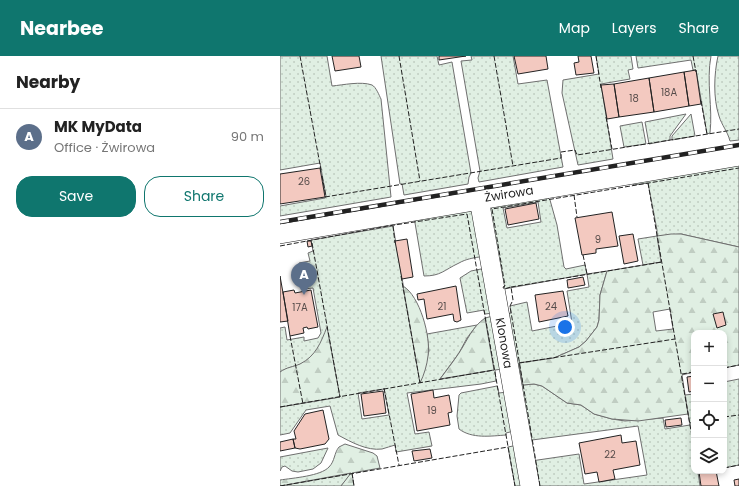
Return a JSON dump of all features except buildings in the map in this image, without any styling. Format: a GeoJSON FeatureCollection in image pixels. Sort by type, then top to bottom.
{"type":"FeatureCollection","features":[{"type":"Feature","properties":{"kind":"street","name":"Żwirowa"},"geometry":{"type":"LineString","coordinates":[[280,234],[739,156]]}},
{"type":"Feature","properties":{"kind":"street","name":"Klonowa"},"geometry":{"type":"LineString","coordinates":[[479,199],[530,486]]}},
{"type":"Feature","properties":{"kind":"green space"},"geometry":{"type":"Polygon","coordinates":[[[280,56],[327,56],[332,86],[363,83],[375,87],[381,99],[391,197],[280,216],[280,206],[325,198],[326,196],[320,163],[280,170],[280,56]]]}},
{"type":"Feature","properties":{"kind":"green space"},"geometry":{"type":"Polygon","coordinates":[[[381,56],[437,56],[439,65],[452,62],[471,173],[468,184],[404,195],[402,184],[400,184],[381,56]]]}},
{"type":"Feature","properties":{"kind":"green space"},"geometry":{"type":"Polygon","coordinates":[[[471,56],[513,56],[518,84],[547,80],[563,167],[479,182],[478,178],[480,171],[461,61],[472,60],[471,56]]]}},
{"type":"Feature","properties":{"kind":"green space"},"geometry":{"type":"Polygon","coordinates":[[[596,56],[631,56],[633,69],[628,70],[630,79],[601,84],[613,159],[578,165],[562,93],[563,80],[599,74],[596,56]]]}},
{"type":"Feature","properties":{"kind":"green space"},"geometry":{"type":"Polygon","coordinates":[[[636,56],[711,56],[709,75],[711,114],[710,133],[707,134],[696,70],[693,70],[691,60],[638,68],[636,56]]]}},
{"type":"Feature","properties":{"kind":"green space"},"geometry":{"type":"Polygon","coordinates":[[[718,56],[739,56],[739,140],[730,141],[717,109],[715,86],[718,56]]]}},
{"type":"Feature","properties":{"kind":"green space"},"geometry":{"type":"Polygon","coordinates":[[[686,114],[670,136],[670,140],[649,144],[645,122],[686,114]]]}},
{"type":"Feature","properties":{"kind":"green space"},"geometry":{"type":"Polygon","coordinates":[[[691,114],[695,136],[672,140],[672,136],[691,114]]]}},
{"type":"Feature","properties":{"kind":"green space"},"geometry":{"type":"Polygon","coordinates":[[[642,122],[646,144],[624,147],[620,126],[642,122]]]}},
{"type":"Feature","properties":{"kind":"green space"},"geometry":{"type":"Polygon","coordinates":[[[739,164],[739,247],[681,234],[658,236],[662,262],[643,265],[638,239],[657,236],[657,230],[648,183],[633,185],[634,182],[739,164]]]}},
{"type":"Feature","properties":{"kind":"green space"},"geometry":{"type":"Polygon","coordinates":[[[547,197],[550,200],[557,225],[564,267],[566,269],[585,265],[587,274],[504,289],[489,211],[494,206],[547,197]],[[538,202],[503,208],[507,228],[541,222],[538,202]]]}},
{"type":"Feature","properties":{"kind":"green space"},"geometry":{"type":"Polygon","coordinates":[[[471,211],[477,220],[483,254],[479,257],[462,262],[439,274],[424,276],[414,217],[471,211]]]}},
{"type":"Feature","properties":{"kind":"green space"},"geometry":{"type":"Polygon","coordinates":[[[393,226],[420,382],[429,351],[427,334],[477,325],[440,379],[494,370],[485,318],[493,316],[503,369],[495,370],[496,381],[407,393],[415,434],[429,432],[432,446],[396,452],[395,445],[382,449],[371,449],[359,445],[338,435],[330,406],[306,410],[290,433],[280,435],[280,407],[340,397],[322,341],[318,349],[307,361],[280,372],[280,328],[285,327],[287,340],[304,337],[304,341],[318,338],[321,333],[313,288],[304,289],[299,263],[310,261],[308,253],[313,251],[311,240],[393,226]],[[384,389],[358,393],[362,419],[389,415],[384,389]]]}},
{"type":"Feature","properties":{"kind":"green space"},"geometry":{"type":"Polygon","coordinates":[[[681,234],[739,247],[739,365],[727,367],[727,330],[691,330],[691,373],[682,375],[688,414],[638,421],[612,419],[594,414],[581,405],[567,403],[542,386],[534,384],[523,385],[519,363],[554,358],[579,347],[597,327],[599,320],[600,295],[607,271],[661,262],[657,236],[681,234]],[[670,309],[653,312],[656,331],[673,329],[670,309]]]}},
{"type":"Feature","properties":{"kind":"green space"},"geometry":{"type":"Polygon","coordinates":[[[481,269],[486,272],[493,313],[485,314],[484,310],[467,313],[460,278],[471,271],[481,269]]]}},
{"type":"Feature","properties":{"kind":"green space"},"geometry":{"type":"Polygon","coordinates":[[[607,271],[600,295],[599,320],[597,327],[579,347],[554,358],[519,363],[523,385],[534,384],[542,386],[567,403],[581,405],[594,414],[612,419],[625,421],[663,418],[665,429],[690,425],[685,395],[691,394],[691,474],[698,474],[700,486],[536,486],[531,461],[579,454],[584,484],[647,475],[638,426],[532,440],[527,437],[506,314],[511,313],[510,306],[527,302],[532,331],[572,323],[567,291],[589,287],[587,274],[607,271]]]}},
{"type":"Feature","properties":{"kind":"green space"},"geometry":{"type":"Polygon","coordinates":[[[403,286],[409,291],[419,308],[428,338],[428,359],[420,383],[403,286]]]}},
{"type":"Feature","properties":{"kind":"green space"},"geometry":{"type":"Polygon","coordinates":[[[485,318],[494,370],[440,379],[459,353],[473,330],[485,318]]]}},
{"type":"Feature","properties":{"kind":"green space"},"geometry":{"type":"Polygon","coordinates":[[[327,327],[340,397],[280,407],[280,372],[306,361],[314,353],[327,327]]]}},
{"type":"Feature","properties":{"kind":"green space"},"geometry":{"type":"Polygon","coordinates":[[[739,379],[739,465],[727,467],[727,402],[727,381],[739,379]]]}},
{"type":"Feature","properties":{"kind":"green space"},"geometry":{"type":"Polygon","coordinates":[[[497,386],[499,393],[507,392],[513,428],[510,432],[506,433],[506,435],[476,436],[459,429],[457,416],[459,395],[461,393],[497,386]]]}},
{"type":"Feature","properties":{"kind":"green space"},"geometry":{"type":"Polygon","coordinates":[[[345,444],[373,453],[377,456],[380,468],[352,473],[354,486],[341,486],[351,473],[280,486],[280,480],[320,473],[325,470],[331,465],[339,447],[345,444]]]}},
{"type":"Feature","properties":{"kind":"green space"},"geometry":{"type":"Polygon","coordinates":[[[513,446],[517,449],[523,486],[515,486],[508,447],[513,446]]]}},
{"type":"Feature","properties":{"kind":"green space"},"geometry":{"type":"Polygon","coordinates":[[[328,448],[321,463],[313,469],[298,472],[292,471],[285,466],[282,467],[280,471],[280,457],[328,448]]]}},
{"type":"Feature","properties":{"kind":"green space"},"geometry":{"type":"Polygon","coordinates":[[[352,473],[341,486],[280,486],[352,473]]]}},
{"type":"Feature","properties":{"kind":"railway"},"geometry":{"type":"LineString","coordinates":[[280,222],[739,145]]}},
{"type":"Feature","properties":{"kind":"fence"},"geometry":{"type":"LineString","coordinates":[[300,56],[321,170]]}},
{"type":"Feature","properties":{"kind":"fence"},"geometry":{"type":"LineString","coordinates":[[399,56],[420,181]]}},
{"type":"Feature","properties":{"kind":"fence"},"geometry":{"type":"LineString","coordinates":[[494,56],[513,166]]}},
{"type":"Feature","properties":{"kind":"fence"},"geometry":{"type":"LineString","coordinates":[[596,56],[601,88]]}},
{"type":"Feature","properties":{"kind":"fence"},"geometry":{"type":"LineString","coordinates":[[693,56],[696,72]]}},
{"type":"Feature","properties":{"kind":"fence"},"geometry":{"type":"LineString","coordinates":[[701,101],[707,134]]}},
{"type":"Feature","properties":{"kind":"fence"},"geometry":{"type":"LineString","coordinates":[[606,117],[612,149]]}},
{"type":"Feature","properties":{"kind":"fence"},"geometry":{"type":"LineString","coordinates":[[325,197],[561,158],[561,152],[575,150],[577,155],[739,129]]}},
{"type":"Feature","properties":{"kind":"fence"},"geometry":{"type":"LineString","coordinates":[[540,486],[510,306],[513,300],[511,287],[504,289],[503,287],[505,286],[492,209],[739,168]]}},
{"type":"Feature","properties":{"kind":"fence"},"geometry":{"type":"LineString","coordinates":[[322,176],[326,197]]}},
{"type":"Feature","properties":{"kind":"fence"},"geometry":{"type":"LineString","coordinates":[[648,183],[692,438]]}},
{"type":"Feature","properties":{"kind":"fence"},"geometry":{"type":"LineString","coordinates":[[574,195],[577,217]]}},
{"type":"Feature","properties":{"kind":"fence"},"geometry":{"type":"LineString","coordinates":[[280,246],[388,226],[467,214],[515,486]]}},
{"type":"Feature","properties":{"kind":"fence"},"geometry":{"type":"LineString","coordinates":[[393,226],[395,243]]}},
{"type":"Feature","properties":{"kind":"fence"},"geometry":{"type":"LineString","coordinates":[[312,243],[340,397]]}},
{"type":"Feature","properties":{"kind":"fence"},"geometry":{"type":"LineString","coordinates":[[583,255],[587,274]]}},
{"type":"Feature","properties":{"kind":"fence"},"geometry":{"type":"LineString","coordinates":[[511,287],[662,262]]}},
{"type":"Feature","properties":{"kind":"fence"},"geometry":{"type":"LineString","coordinates":[[401,276],[420,383]]}},
{"type":"Feature","properties":{"kind":"fence"},"geometry":{"type":"LineString","coordinates":[[290,336],[303,404]]}},
{"type":"Feature","properties":{"kind":"fence"},"geometry":{"type":"LineString","coordinates":[[519,363],[675,339]]}},
{"type":"Feature","properties":{"kind":"fence"},"geometry":{"type":"LineString","coordinates":[[727,367],[739,365]]}},
{"type":"Feature","properties":{"kind":"fence"},"geometry":{"type":"LineString","coordinates":[[280,407],[494,370]]}},
{"type":"Feature","properties":{"kind":"fence"},"geometry":{"type":"LineString","coordinates":[[682,374],[691,372]]}},
{"type":"Feature","properties":{"kind":"fence"},"geometry":{"type":"LineString","coordinates":[[384,388],[399,465]]}},
{"type":"Feature","properties":{"kind":"fence"},"geometry":{"type":"LineString","coordinates":[[727,417],[739,415]]}},
{"type":"Feature","properties":{"kind":"fence"},"geometry":{"type":"LineString","coordinates":[[280,486],[508,447]]}},
{"type":"Feature","properties":{"kind":"fence"},"geometry":{"type":"LineString","coordinates":[[727,467],[739,465]]}},
{"type":"Feature","properties":{"kind":"fence"},"geometry":{"type":"LineString","coordinates":[[352,473],[354,486]]}},
{"type":"Feature","properties":{"kind":"place","name":"MK MyData"},"geometry":{"type":"Point","coordinates":[304,295]}}]}
